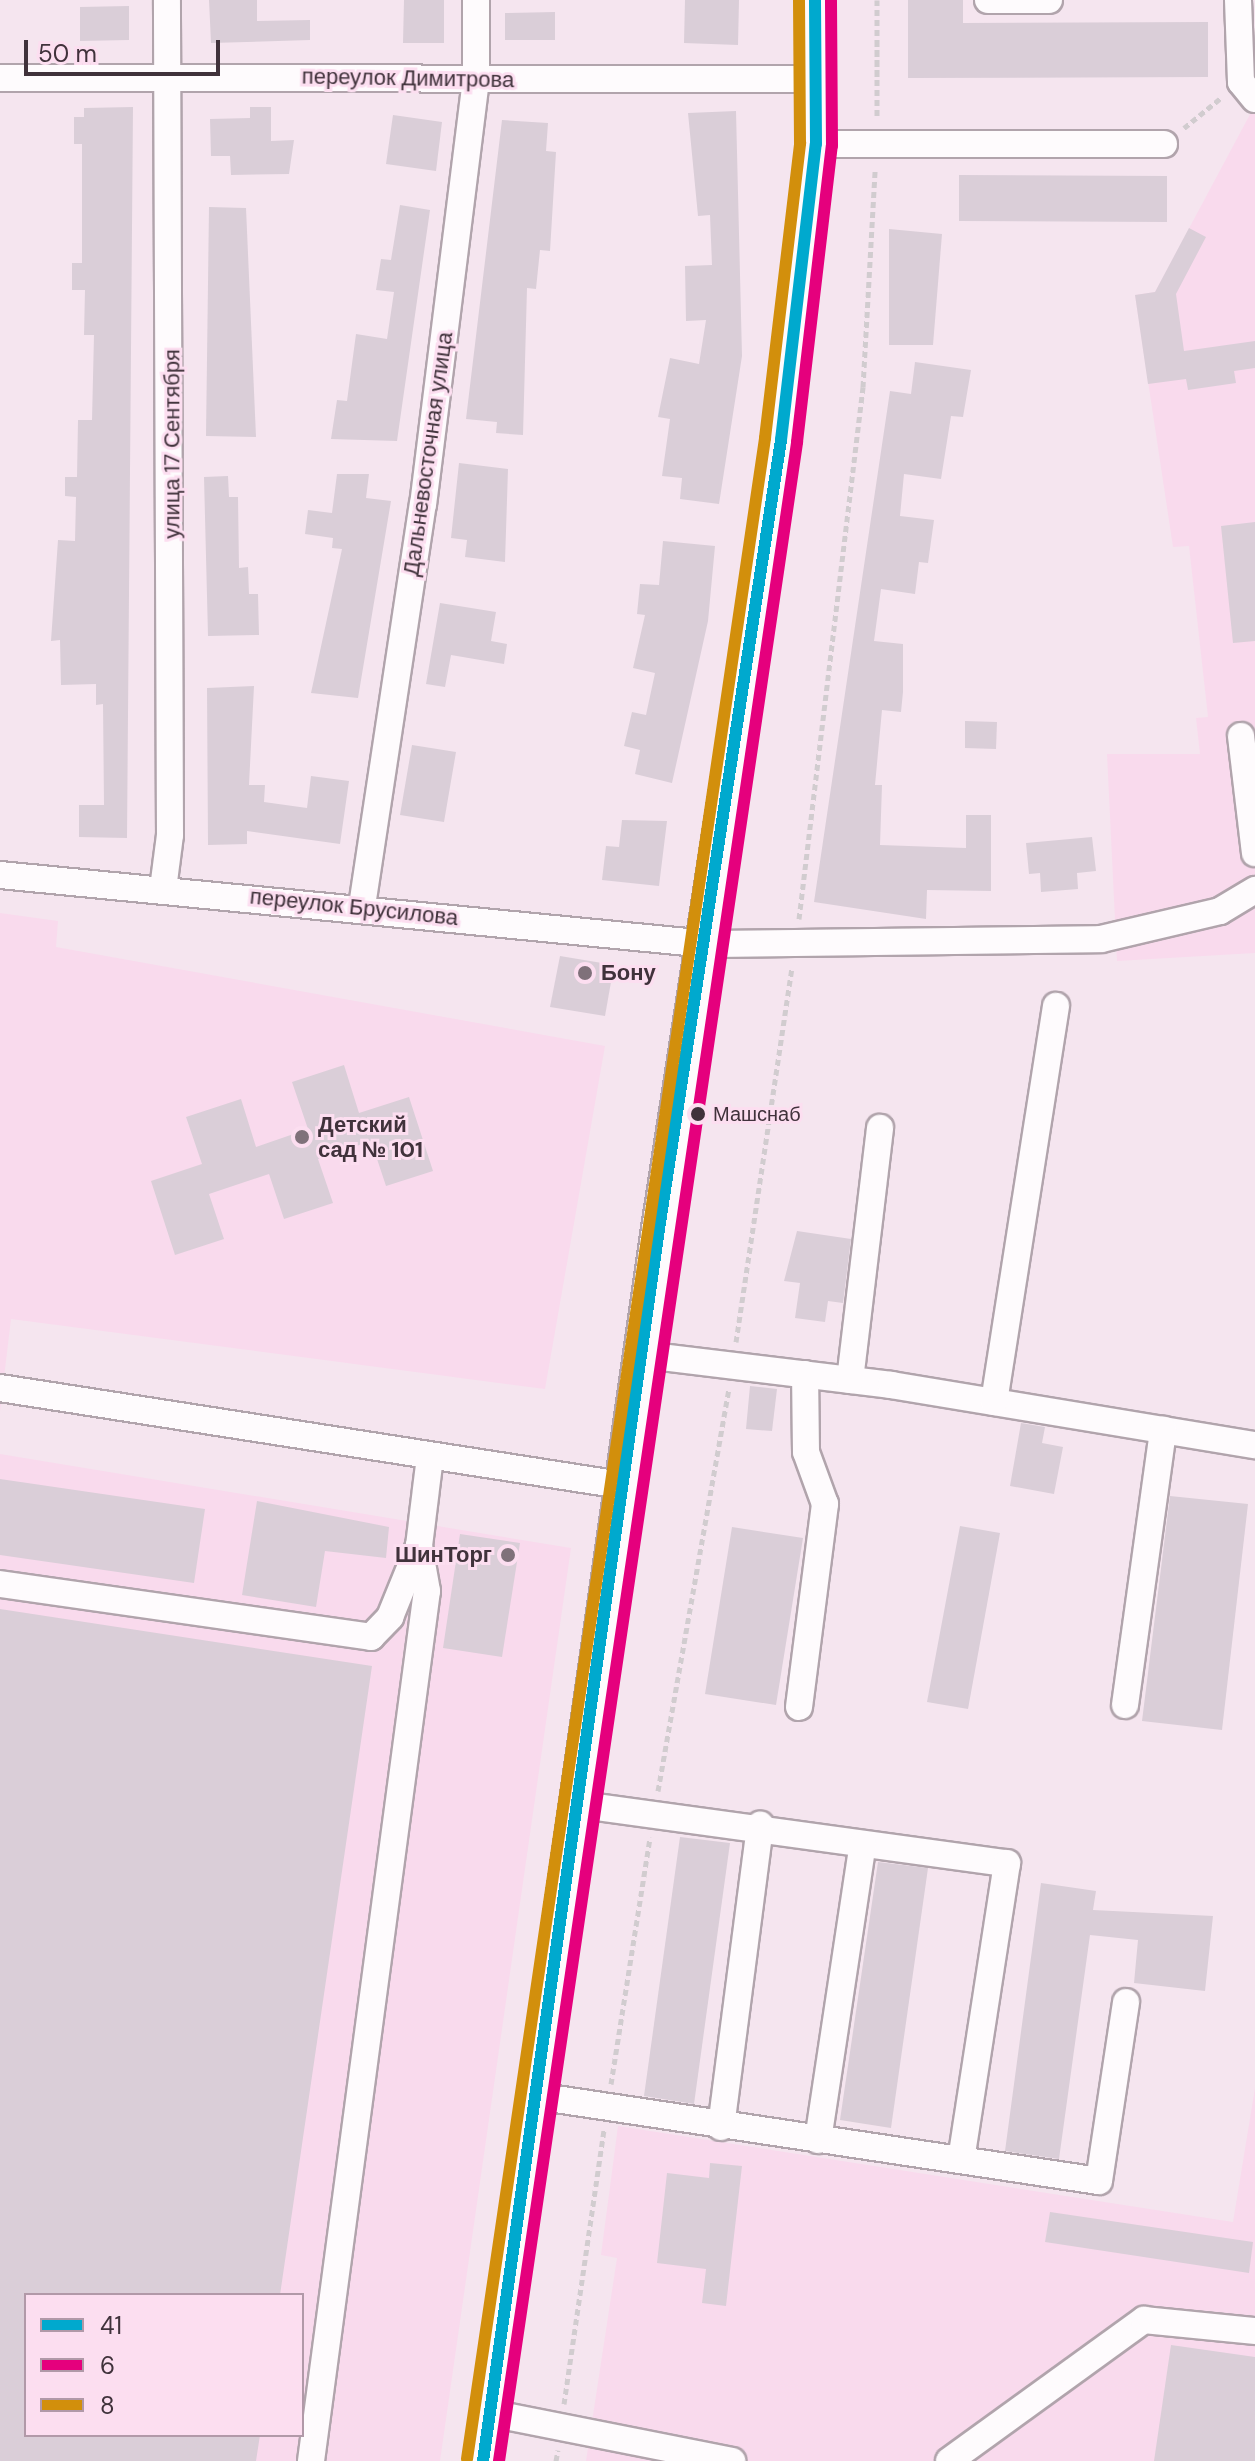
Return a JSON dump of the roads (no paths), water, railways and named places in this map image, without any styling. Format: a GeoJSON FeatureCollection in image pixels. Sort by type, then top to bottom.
{"type":"FeatureCollection","features":[{"type":"Feature","properties":{"kind":"main road"},"geometry":{"type":"LineString","coordinates":[[483,2461],[581,1805],[644,1355],[708,944],[816,144],[815,0]]}},
{"type":"Feature","properties":{"kind":"street","name":"улица 17 Сентября"},"geometry":{"type":"LineString","coordinates":[[163,889],[171,803],[173,117],[166,75],[167,0]]}},
{"type":"Feature","properties":{"kind":"street","name":"Дальневосточная улица"},"geometry":{"type":"LineString","coordinates":[[362,906],[423,505],[476,80],[476,0]]}},
{"type":"Feature","properties":{"kind":"street"},"geometry":{"type":"LineString","coordinates":[[988,0],[1049,0]]}},
{"type":"Feature","properties":{"kind":"street"},"geometry":{"type":"LineString","coordinates":[[1238,0],[1248,90]]}},
{"type":"Feature","properties":{"kind":"street","name":"переулок Димитрова"},"geometry":{"type":"LineString","coordinates":[[0,78],[166,75],[476,80],[816,79]]}},
{"type":"Feature","properties":{"kind":"street"},"geometry":{"type":"LineString","coordinates":[[816,144],[1164,144]]}},
{"type":"Feature","properties":{"kind":"street"},"geometry":{"type":"LineString","coordinates":[[1241,736],[1255,853]]}},
{"type":"Feature","properties":{"kind":"street","name":"переулок Брусилова"},"geometry":{"type":"LineString","coordinates":[[0,875],[362,906],[708,944],[1101,939],[1220,911],[1255,890]]}},
{"type":"Feature","properties":{"kind":"street"},"geometry":{"type":"LineString","coordinates":[[994,1402],[1056,1006]]}},
{"type":"Feature","properties":{"kind":"street"},"geometry":{"type":"LineString","coordinates":[[850,1380],[880,1128]]}},
{"type":"Feature","properties":{"kind":"street"},"geometry":{"type":"LineString","coordinates":[[644,1355],[850,1380],[1255,1445]]}},
{"type":"Feature","properties":{"kind":"street"},"geometry":{"type":"LineString","coordinates":[[799,1707],[825,1504],[806,1452],[805,1374]]}},
{"type":"Feature","properties":{"kind":"street"},"geometry":{"type":"LineString","coordinates":[[0,1388],[627,1486]]}},
{"type":"Feature","properties":{"kind":"street"},"geometry":{"type":"LineString","coordinates":[[1125,1705],[1163,1430]]}},
{"type":"Feature","properties":{"kind":"street"},"geometry":{"type":"LineString","coordinates":[[0,1584],[371,1637],[390,1617],[419,1546],[430,1457]]}},
{"type":"Feature","properties":{"kind":"street"},"geometry":{"type":"LineString","coordinates":[[311,2461],[427,1591],[419,1546]]}},
{"type":"Feature","properties":{"kind":"street"},"geometry":{"type":"LineString","coordinates":[[581,1805],[760,1825],[863,1844],[1007,1863],[961,2159]]}},
{"type":"Feature","properties":{"kind":"street"},"geometry":{"type":"LineString","coordinates":[[721,2127],[760,1825]]}},
{"type":"Feature","properties":{"kind":"street"},"geometry":{"type":"LineString","coordinates":[[818,2140],[863,1844]]}},
{"type":"Feature","properties":{"kind":"street"},"geometry":{"type":"LineString","coordinates":[[536,2096],[721,2127],[1099,2181],[1126,2002]]}},
{"type":"Feature","properties":{"kind":"street"},"geometry":{"type":"LineString","coordinates":[[949,2461],[1144,2320],[1255,2331]]}},
{"type":"Feature","properties":{"kind":"street"},"geometry":{"type":"LineString","coordinates":[[490,2413],[732,2461]]}},
{"type":"Feature","properties":{"kind":"place","name":"Бону"},"geometry":{"type":"Point","coordinates":[585,973]}},
{"type":"Feature","properties":{"kind":"place","name":"Машснаб"},"geometry":{"type":"Point","coordinates":[698,1114]}},
{"type":"Feature","properties":{"kind":"place","name":"Детский сад № 101"},"geometry":{"type":"Point","coordinates":[302,1137]}},
{"type":"Feature","properties":{"kind":"place","name":"ШинТорг"},"geometry":{"type":"Point","coordinates":[508,1555]}}]}
